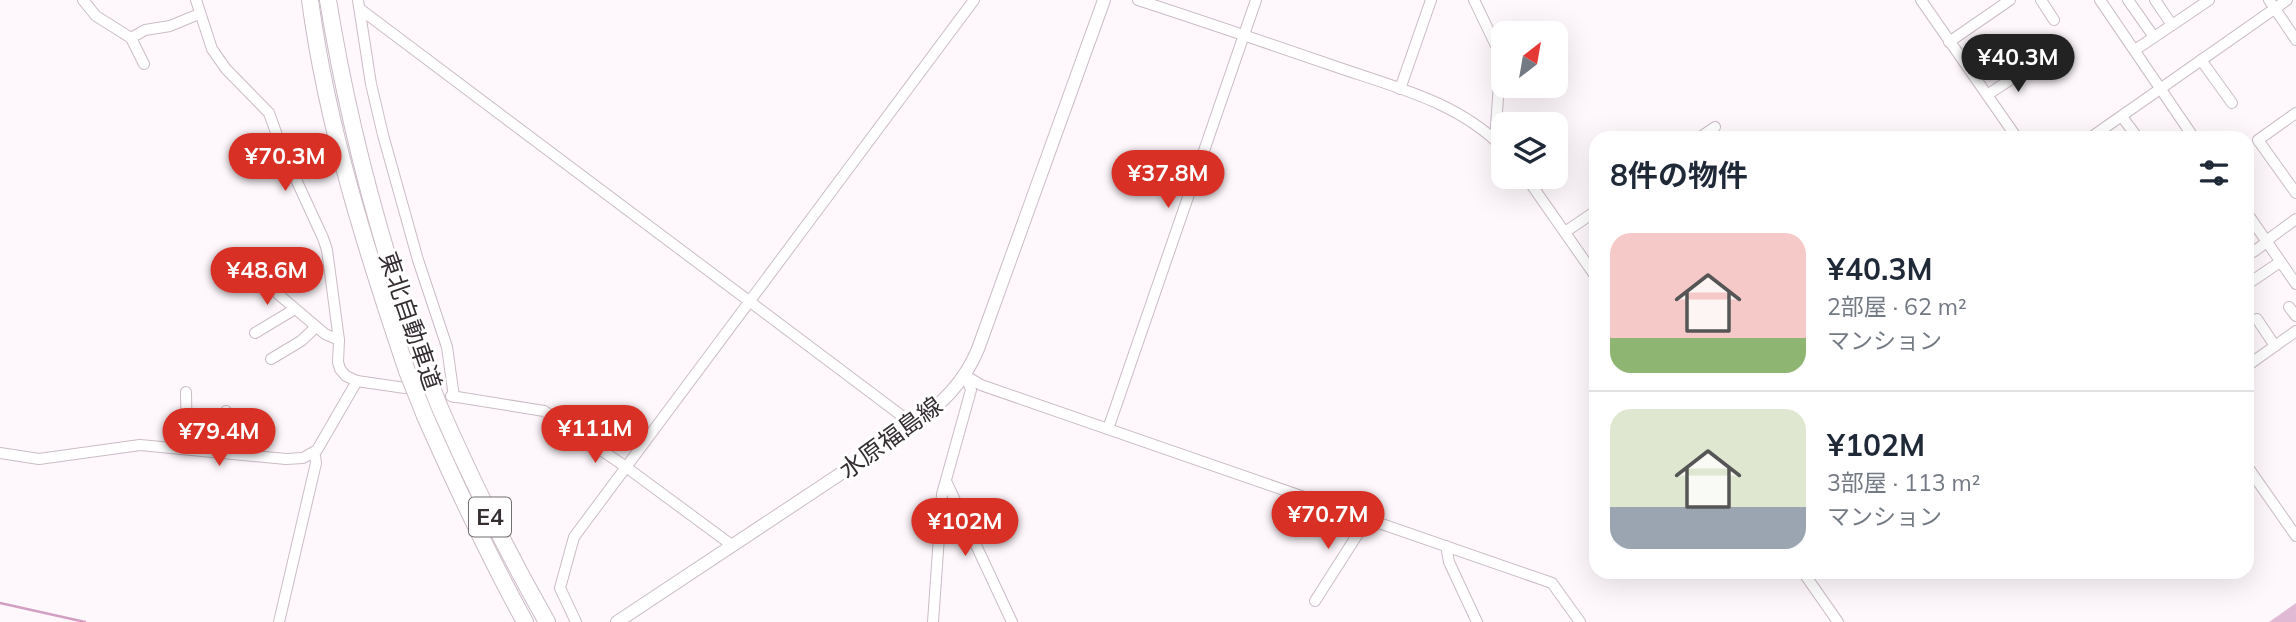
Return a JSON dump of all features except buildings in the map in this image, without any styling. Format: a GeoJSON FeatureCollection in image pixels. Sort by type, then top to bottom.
{"type":"FeatureCollection","features":[{"type":"Feature","properties":{"kind":"highway","name":"東北自動車道"},"geometry":{"type":"LineString","coordinates":[[310,0],[328,106],[369,255],[407,370],[461,498],[525,622]]}},
{"type":"Feature","properties":{"kind":"highway","name":"東北自動車道"},"geometry":{"type":"LineString","coordinates":[[328,0],[366,178],[385,251],[423,365],[448,400],[464,463],[510,557],[547,622]]}},
{"type":"Feature","properties":{"kind":"main road","name":"水原福島線"},"geometry":{"type":"LineString","coordinates":[[617,622],[914,425],[951,394],[966,376],[1002,286],[1104,0]]}},
{"type":"Feature","properties":{"kind":"street"},"geometry":{"type":"LineString","coordinates":[[83,0],[96,16],[131,38],[144,64]]}},
{"type":"Feature","properties":{"kind":"street"},"geometry":{"type":"LineString","coordinates":[[196,0],[212,49],[269,113],[282,149],[323,238],[327,250],[340,369],[357,381],[405,388]]}},
{"type":"Feature","properties":{"kind":"street"},"geometry":{"type":"LineString","coordinates":[[576,622],[560,588],[574,537],[974,0]]}},
{"type":"Feature","properties":{"kind":"street"},"geometry":{"type":"LineString","coordinates":[[1138,0],[1400,89],[1458,113],[1491,138]]}},
{"type":"Feature","properties":{"kind":"street"},"geometry":{"type":"LineString","coordinates":[[1108,429],[1256,0]]}},
{"type":"Feature","properties":{"kind":"street"},"geometry":{"type":"LineString","coordinates":[[1400,89],[1431,0]]}},
{"type":"Feature","properties":{"kind":"street"},"geometry":{"type":"LineString","coordinates":[[1474,0],[1501,56],[1500,112]]}},
{"type":"Feature","properties":{"kind":"street"},"geometry":{"type":"LineString","coordinates":[[1921,0],[2012,131]]}},
{"type":"Feature","properties":{"kind":"street"},"geometry":{"type":"LineString","coordinates":[[1949,42],[2010,0]]}},
{"type":"Feature","properties":{"kind":"street"},"geometry":{"type":"LineString","coordinates":[[2040,0],[2054,20]]}},
{"type":"Feature","properties":{"kind":"street"},"geometry":{"type":"LineString","coordinates":[[2100,0],[2189,131]]}},
{"type":"Feature","properties":{"kind":"street"},"geometry":{"type":"LineString","coordinates":[[2128,0],[2154,37]]}},
{"type":"Feature","properties":{"kind":"street"},"geometry":{"type":"LineString","coordinates":[[2155,0],[2172,25]]}},
{"type":"Feature","properties":{"kind":"street"},"geometry":{"type":"LineString","coordinates":[[2135,50],[2209,0]]}},
{"type":"Feature","properties":{"kind":"street"},"geometry":{"type":"LineString","coordinates":[[2101,131],[2201,60],[2272,4],[2287,0]]}},
{"type":"Feature","properties":{"kind":"street"},"geometry":{"type":"LineString","coordinates":[[359,4],[914,425]]}},
{"type":"Feature","properties":{"kind":"street"},"geometry":{"type":"LineString","coordinates":[[359,4],[360,23],[383,135],[418,260],[447,347],[448,400],[544,411],[733,546]]}},
{"type":"Feature","properties":{"kind":"street"},"geometry":{"type":"LineString","coordinates":[[2272,4],[2296,40]]}},
{"type":"Feature","properties":{"kind":"street"},"geometry":{"type":"LineString","coordinates":[[131,38],[145,30],[170,26],[199,14]]}},
{"type":"Feature","properties":{"kind":"street"},"geometry":{"type":"LineString","coordinates":[[2201,60],[2232,103]]}},
{"type":"Feature","properties":{"kind":"street"},"geometry":{"type":"LineString","coordinates":[[1987,95],[2031,66]]}},
{"type":"Feature","properties":{"kind":"street"},"geometry":{"type":"LineString","coordinates":[[2296,113],[2258,140],[2296,193]]}},
{"type":"Feature","properties":{"kind":"street"},"geometry":{"type":"LineString","coordinates":[[2122,117],[2133,131]]}},
{"type":"Feature","properties":{"kind":"street"},"geometry":{"type":"LineString","coordinates":[[1710,131],[1716,127]]}},
{"type":"Feature","properties":{"kind":"street"},"geometry":{"type":"LineString","coordinates":[[1535,189],[1589,267]]}},
{"type":"Feature","properties":{"kind":"street"},"geometry":{"type":"LineString","coordinates":[[1565,232],[1589,216]]}},
{"type":"Feature","properties":{"kind":"street"},"geometry":{"type":"LineString","coordinates":[[2254,251],[2296,219]]}},
{"type":"Feature","properties":{"kind":"street"},"geometry":{"type":"LineString","coordinates":[[2254,223],[2296,284]]}},
{"type":"Feature","properties":{"kind":"street"},"geometry":{"type":"LineString","coordinates":[[2254,280],[2280,262]]}},
{"type":"Feature","properties":{"kind":"street"},"geometry":{"type":"LineString","coordinates":[[278,294],[325,334],[338,340]]}},
{"type":"Feature","properties":{"kind":"street"},"geometry":{"type":"LineString","coordinates":[[255,333],[295,309]]}},
{"type":"Feature","properties":{"kind":"street"},"geometry":{"type":"LineString","coordinates":[[2257,319],[2275,346]]}},
{"type":"Feature","properties":{"kind":"street"},"geometry":{"type":"LineString","coordinates":[[271,359],[301,341],[316,327]]}},
{"type":"Feature","properties":{"kind":"street"},"geometry":{"type":"LineString","coordinates":[[2254,361],[2296,331]]}},
{"type":"Feature","properties":{"kind":"street"},"geometry":{"type":"LineString","coordinates":[[966,376],[981,385],[1552,583],[1580,622]]}},
{"type":"Feature","properties":{"kind":"street"},"geometry":{"type":"LineString","coordinates":[[933,622],[942,494],[971,390],[966,376]]}},
{"type":"Feature","properties":{"kind":"street"},"geometry":{"type":"LineString","coordinates":[[0,453],[39,459],[129,446],[286,459],[303,458],[312,454],[321,444],[357,381]]}},
{"type":"Feature","properties":{"kind":"street"},"geometry":{"type":"LineString","coordinates":[[186,392],[187,449]]}},
{"type":"Feature","properties":{"kind":"street"},"geometry":{"type":"LineString","coordinates":[[220,452],[226,411]]}},
{"type":"Feature","properties":{"kind":"street"},"geometry":{"type":"LineString","coordinates":[[279,622],[316,463],[312,454]]}},
{"type":"Feature","properties":{"kind":"street"},"geometry":{"type":"LineString","coordinates":[[2254,476],[2296,536]]}},
{"type":"Feature","properties":{"kind":"street"},"geometry":{"type":"LineString","coordinates":[[946,481],[1012,622]]}},
{"type":"Feature","properties":{"kind":"street"},"geometry":{"type":"LineString","coordinates":[[1315,601],[1368,518]]}},
{"type":"Feature","properties":{"kind":"street"},"geometry":{"type":"LineString","coordinates":[[1446,545],[1449,562],[1476,622]]}},
{"type":"Feature","properties":{"kind":"street"},"geometry":{"type":"LineString","coordinates":[[1809,579],[1838,622]]}},
{"type":"Feature","properties":{"kind":"shaded area"},"geometry":{"type":"Polygon","coordinates":[[[2296,603],[2296,622],[2269,622],[2296,603]]]}},
{"type":"Feature","properties":{"kind":"waterway"},"geometry":{"type":"LineString","coordinates":[[0,603],[85,622]]}}]}
